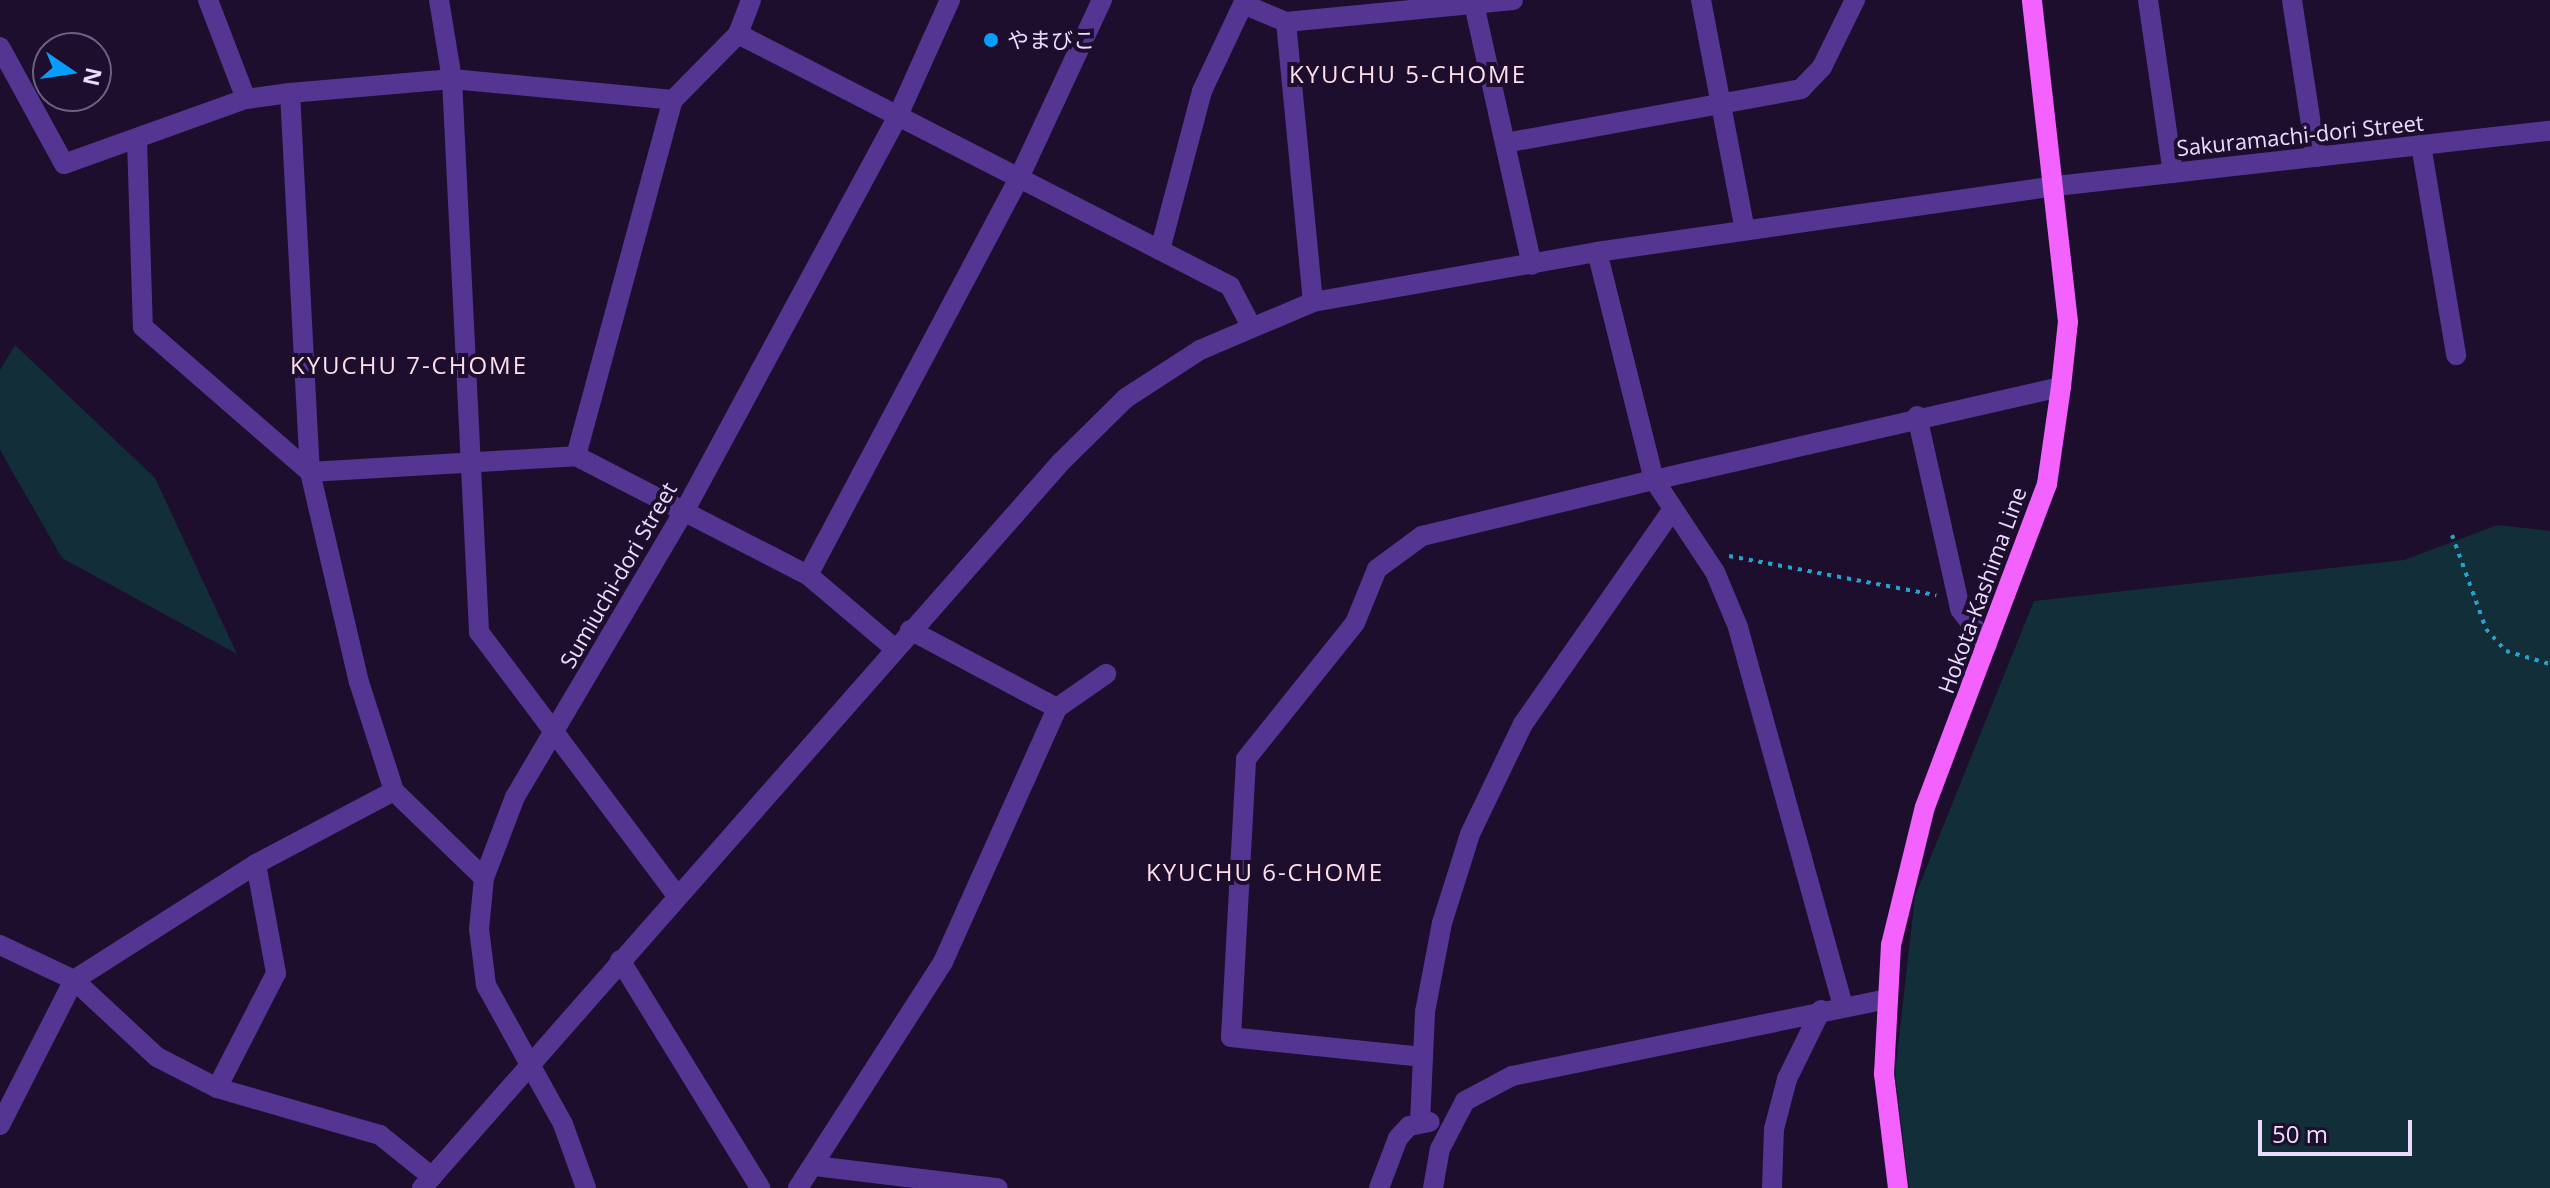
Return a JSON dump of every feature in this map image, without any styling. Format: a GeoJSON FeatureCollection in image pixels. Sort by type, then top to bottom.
{"type":"FeatureCollection","features":[{"type":"Feature","properties":{"kind":"main road","name":"Hokota-Kashima Line"},"geometry":{"type":"LineString","coordinates":[[1898,1188],[1888,1140],[1886,999],[1891,945],[1925,807],[2047,484],[2061,387],[2068,322],[2056,186],[2032,0]]}},
{"type":"Feature","properties":{"kind":"street"},"geometry":{"type":"LineString","coordinates":[[208,0],[246,99]]}},
{"type":"Feature","properties":{"kind":"street"},"geometry":{"type":"LineString","coordinates":[[439,0],[452,79],[479,632],[556,730],[676,894]]}},
{"type":"Feature","properties":{"kind":"street"},"geometry":{"type":"LineString","coordinates":[[576,456],[673,100],[738,34],[751,0]]}},
{"type":"Feature","properties":{"kind":"street","name":"Sumiuchi-dori Street"},"geometry":{"type":"LineString","coordinates":[[586,1188],[563,1124],[486,985],[479,929],[484,878],[515,797],[685,510],[896,120],[950,0]]}},
{"type":"Feature","properties":{"kind":"street"},"geometry":{"type":"LineString","coordinates":[[808,575],[1018,180],[1102,0]]}},
{"type":"Feature","properties":{"kind":"street"},"geometry":{"type":"LineString","coordinates":[[1160,250],[1202,91],[1244,2],[1286,22],[1513,0]]}},
{"type":"Feature","properties":{"kind":"street"},"geometry":{"type":"LineString","coordinates":[[1701,0],[1745,230]]}},
{"type":"Feature","properties":{"kind":"street"},"geometry":{"type":"LineString","coordinates":[[1505,143],[1801,89],[1822,67],[1855,0]]}},
{"type":"Feature","properties":{"kind":"street"},"geometry":{"type":"LineString","coordinates":[[2148,0],[2173,173]]}},
{"type":"Feature","properties":{"kind":"street"},"geometry":{"type":"LineString","coordinates":[[2292,0],[2316,157]]}},
{"type":"Feature","properties":{"kind":"street"},"geometry":{"type":"LineString","coordinates":[[1474,4],[1532,265]]}},
{"type":"Feature","properties":{"kind":"street"},"geometry":{"type":"LineString","coordinates":[[1286,22],[1313,302]]}},
{"type":"Feature","properties":{"kind":"street"},"geometry":{"type":"LineString","coordinates":[[738,34],[896,120],[1230,286],[1251,326]]}},
{"type":"Feature","properties":{"kind":"street"},"geometry":{"type":"LineString","coordinates":[[0,47],[64,164],[246,99],[290,93],[452,79],[673,100]]}},
{"type":"Feature","properties":{"kind":"street"},"geometry":{"type":"LineString","coordinates":[[290,93],[310,472],[359,682],[394,791],[484,878]]}},
{"type":"Feature","properties":{"kind":"street","name":"Sakuramachi-dori Street"},"geometry":{"type":"LineString","coordinates":[[427,1182],[910,630],[1126,398],[1251,326],[1313,302],[1597,252],[2056,186],[2550,131]]}},
{"type":"Feature","properties":{"kind":"street"},"geometry":{"type":"LineString","coordinates":[[137,140],[143,327],[310,472],[576,456],[808,575],[894,648]]}},
{"type":"Feature","properties":{"kind":"street"},"geometry":{"type":"LineString","coordinates":[[2421,145],[2456,355]]}},
{"type":"Feature","properties":{"kind":"street"},"geometry":{"type":"LineString","coordinates":[[1597,252],[1654,480],[1670,513],[1699,550],[1738,627],[1843,1006]]}},
{"type":"Feature","properties":{"kind":"street"},"geometry":{"type":"LineString","coordinates":[[1423,1057],[1231,1037],[1246,759],[1355,623],[1377,569],[1422,536],[1917,416],[2061,387]]}},
{"type":"Feature","properties":{"kind":"street"},"geometry":{"type":"LineString","coordinates":[[1917,416],[1958,599],[1987,645]]}},
{"type":"Feature","properties":{"kind":"street"},"geometry":{"type":"LineString","coordinates":[[1420,1123],[1423,1057],[1442,923],[1492,784],[1523,724],[1670,513]]}},
{"type":"Feature","properties":{"kind":"street"},"geometry":{"type":"LineString","coordinates":[[910,630],[1057,708]]}},
{"type":"Feature","properties":{"kind":"street"},"geometry":{"type":"LineString","coordinates":[[798,1188],[815,1166],[943,962],[1057,708],[1106,674]]}},
{"type":"Feature","properties":{"kind":"street"},"geometry":{"type":"LineString","coordinates":[[0,1125],[74,980],[256,864],[394,791]]}},
{"type":"Feature","properties":{"kind":"street"},"geometry":{"type":"LineString","coordinates":[[217,1088],[276,973],[256,864]]}},
{"type":"Feature","properties":{"kind":"street"},"geometry":{"type":"LineString","coordinates":[[0,945],[74,980],[157,1057],[217,1088],[380,1135],[427,1182]]}},
{"type":"Feature","properties":{"kind":"street"},"geometry":{"type":"LineString","coordinates":[[620,960],[760,1188]]}},
{"type":"Feature","properties":{"kind":"street"},"geometry":{"type":"LineString","coordinates":[[1433,1188],[1453,1118],[1465,1101],[1512,1076],[1886,999]]}},
{"type":"Feature","properties":{"kind":"street"},"geometry":{"type":"LineString","coordinates":[[1772,1188],[1774,1129],[1787,1079],[1821,1010]]}},
{"type":"Feature","properties":{"kind":"street"},"geometry":{"type":"LineString","coordinates":[[1379,1188],[1398,1138],[1420,1123],[1453,1118]]}},
{"type":"Feature","properties":{"kind":"street"},"geometry":{"type":"LineString","coordinates":[[815,1166],[998,1188]]}},
{"type":"Feature","properties":{"kind":"path"},"geometry":{"type":"LineString","coordinates":[[2452,535],[2486,629],[2506,651],[2550,664]]}},
{"type":"Feature","properties":{"kind":"path"},"geometry":{"type":"LineString","coordinates":[[1699,550],[1958,599]]}},
{"type":"Feature","properties":{"kind":"shaded area"},"geometry":{"type":"Polygon","coordinates":[[[15,345],[155,478],[237,654],[62,558],[0,450],[0,370],[15,345]]]}},
{"type":"Feature","properties":{"kind":"shaded area"},"geometry":{"type":"Polygon","coordinates":[[[2498,525],[2550,531],[2550,1188],[1909,1188],[1895,1073],[1915,896],[2034,601],[2404,560],[2498,525]]]}},
{"type":"Feature","properties":{"kind":"place","name":"やまびこ"},"geometry":{"type":"Point","coordinates":[991,40]}},
{"type":"Feature","properties":{"kind":"district","name":"KYUCHU 5-CHOME"},"geometry":{"type":"Point","coordinates":[1408,74]}},
{"type":"Feature","properties":{"kind":"district","name":"KYUCHU 7-CHOME"},"geometry":{"type":"Point","coordinates":[409,365]}},
{"type":"Feature","properties":{"kind":"district","name":"KYUCHU 6-CHOME"},"geometry":{"type":"Point","coordinates":[1265,872]}}]}
